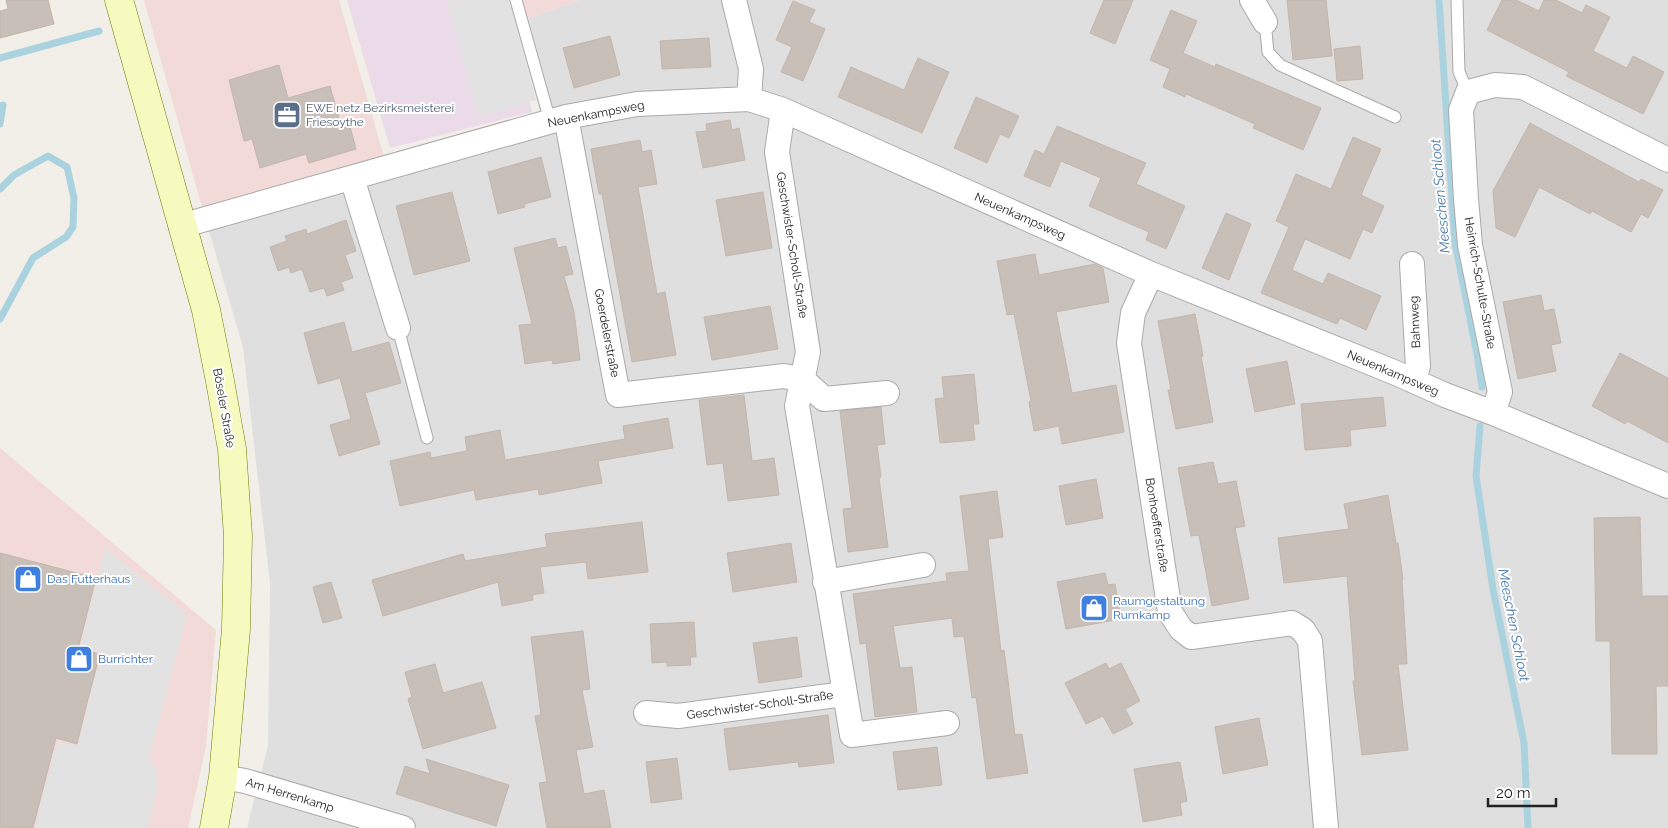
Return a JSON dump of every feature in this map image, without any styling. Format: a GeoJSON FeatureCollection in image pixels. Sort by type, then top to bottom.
{"type":"FeatureCollection","features":[{"type":"Feature","properties":{"kind":"main road","name":"Böseler Straße"},"geometry":{"type":"LineString","coordinates":[[119,0],[206,310],[220,381],[232,459],[238,536],[236,629],[223,777],[214,828]]}},
{"type":"Feature","properties":{"kind":"street"},"geometry":{"type":"LineString","coordinates":[[734,0],[751,69],[749,99]]}},
{"type":"Feature","properties":{"kind":"street"},"geometry":{"type":"LineString","coordinates":[[1252,0],[1265,22]]}},
{"type":"Feature","properties":{"kind":"street"},"geometry":{"type":"LineString","coordinates":[[1468,92],[1494,85],[1522,87],[1668,160]]}},
{"type":"Feature","properties":{"kind":"street","name":"Heinrich-Schulte-Straße"},"geometry":{"type":"LineString","coordinates":[[1468,92],[1461,110],[1466,199],[1470,245],[1500,392],[1493,413]]}},
{"type":"Feature","properties":{"kind":"street","name":"Neuenkampsweg"},"geometry":{"type":"LineString","coordinates":[[181,226],[558,119],[637,104],[749,99],[783,110],[1151,274],[1414,380],[1445,395],[1668,486]]}},
{"type":"Feature","properties":{"kind":"street","name":"Geschwister-Scholl-Straße"},"geometry":{"type":"LineString","coordinates":[[783,110],[777,152],[808,352],[797,406],[852,736],[947,723]]}},
{"type":"Feature","properties":{"kind":"street","name":"Goerdelerstraße"},"geometry":{"type":"LineString","coordinates":[[558,119],[618,395],[784,376],[803,380]]}},
{"type":"Feature","properties":{"kind":"street"},"geometry":{"type":"LineString","coordinates":[[352,178],[398,328]]}},
{"type":"Feature","properties":{"kind":"street","name":"Bahnweg"},"geometry":{"type":"LineString","coordinates":[[1412,264],[1418,366],[1414,380]]}},
{"type":"Feature","properties":{"kind":"street","name":"Bonhoefferstraße"},"geometry":{"type":"LineString","coordinates":[[1151,274],[1133,313],[1129,343],[1170,612],[1182,629],[1191,637],[1292,623],[1303,630],[1310,641],[1326,828]]}},
{"type":"Feature","properties":{"kind":"street"},"geometry":{"type":"LineString","coordinates":[[803,380],[824,399],[887,393]]}},
{"type":"Feature","properties":{"kind":"street"},"geometry":{"type":"LineString","coordinates":[[825,582],[923,565]]}},
{"type":"Feature","properties":{"kind":"street","name":"Geschwister-Scholl-Straße"},"geometry":{"type":"LineString","coordinates":[[646,713],[678,716],[844,694]]}},
{"type":"Feature","properties":{"kind":"street","name":"Am Herrenkamp"},"geometry":{"type":"LineString","coordinates":[[223,777],[245,781],[339,819],[403,828]]}},
{"type":"Feature","properties":{"kind":"lane"},"geometry":{"type":"LineString","coordinates":[[516,0],[558,119]]}},
{"type":"Feature","properties":{"kind":"lane"},"geometry":{"type":"LineString","coordinates":[[1457,0],[1459,72],[1468,92]]}},
{"type":"Feature","properties":{"kind":"lane"},"geometry":{"type":"LineString","coordinates":[[1265,22],[1268,52],[1280,65],[1395,117]]}},
{"type":"Feature","properties":{"kind":"lane"},"geometry":{"type":"LineString","coordinates":[[398,328],[427,438]]}},
{"type":"Feature","properties":{"kind":"shaded area"},"geometry":{"type":"Polygon","coordinates":[[[144,0],[339,0],[385,160],[203,211],[144,0]]]}},
{"type":"Feature","properties":{"kind":"shaded area"},"geometry":{"type":"Polygon","coordinates":[[[347,0],[503,0],[532,112],[390,148],[347,0]]]}},
{"type":"Feature","properties":{"kind":"shaded area"},"geometry":{"type":"Polygon","coordinates":[[[446,0],[509,0],[536,100],[479,117],[446,0]]]}},
{"type":"Feature","properties":{"kind":"shaded area"},"geometry":{"type":"Polygon","coordinates":[[[509,0],[580,0],[515,23],[509,0]]]}},
{"type":"Feature","properties":{"kind":"shaded area"},"geometry":{"type":"Polygon","coordinates":[[[580,0],[1668,0],[1668,828],[247,828],[268,746],[270,584],[243,347],[203,211],[541,115],[515,23],[580,0]]]}},
{"type":"Feature","properties":{"kind":"shaded area"},"geometry":{"type":"Polygon","coordinates":[[[0,448],[216,630],[206,746],[188,828],[0,828],[0,448]]]}},
{"type":"Feature","properties":{"kind":"shaded area"},"geometry":{"type":"Polygon","coordinates":[[[105,548],[187,614],[149,758],[157,770],[157,791],[148,828],[35,828],[57,742],[78,746],[101,653],[80,647],[105,548]]]}},
{"type":"Feature","properties":{"kind":"building"},"geometry":{"type":"Polygon","coordinates":[[[6,0],[48,0],[54,24],[0,38],[0,11],[8,9],[6,0]]]}},
{"type":"Feature","properties":{"kind":"building"},"geometry":{"type":"Polygon","coordinates":[[[1104,0],[1133,0],[1115,44],[1090,33],[1104,0]]]}},
{"type":"Feature","properties":{"kind":"building"},"geometry":{"type":"Polygon","coordinates":[[[1287,0],[1326,0],[1332,56],[1293,60],[1287,0]]]}},
{"type":"Feature","properties":{"kind":"building"},"geometry":{"type":"Polygon","coordinates":[[[1502,0],[1516,0],[1539,11],[1544,0],[1556,0],[1582,13],[1586,5],[1610,17],[1593,51],[1627,68],[1633,56],[1664,72],[1643,114],[1566,76],[1569,72],[1487,30],[1502,0]]]}},
{"type":"Feature","properties":{"kind":"building"},"geometry":{"type":"Polygon","coordinates":[[[793,1],[815,10],[809,22],[825,29],[803,81],[781,72],[792,47],[776,40],[793,1]]]}},
{"type":"Feature","properties":{"kind":"building"},"geometry":{"type":"Polygon","coordinates":[[[1171,10],[1197,21],[1183,53],[1215,67],[1216,64],[1321,108],[1303,150],[1253,128],[1255,124],[1186,94],[1185,97],[1163,87],[1170,69],[1150,60],[1171,10]]]}},
{"type":"Feature","properties":{"kind":"building"},"geometry":{"type":"Polygon","coordinates":[[[610,36],[620,75],[574,88],[563,48],[610,36]]]}},
{"type":"Feature","properties":{"kind":"building"},"geometry":{"type":"Polygon","coordinates":[[[709,38],[711,67],[662,69],[660,41],[709,38]]]}},
{"type":"Feature","properties":{"kind":"building"},"geometry":{"type":"Polygon","coordinates":[[[1360,46],[1363,79],[1337,81],[1334,49],[1360,46]]]}},
{"type":"Feature","properties":{"kind":"building"},"geometry":{"type":"Polygon","coordinates":[[[918,58],[949,72],[922,133],[838,97],[851,67],[904,90],[918,58]]]}},
{"type":"Feature","properties":{"kind":"building","name":"EWE netz Bezirksmeisterei Friesoythe"},"geometry":{"type":"Polygon","coordinates":[[[279,65],[288,98],[330,86],[340,122],[348,119],[356,149],[309,163],[306,154],[260,168],[252,139],[244,141],[229,80],[279,65]]]}},
{"type":"Feature","properties":{"kind":"building"},"geometry":{"type":"Polygon","coordinates":[[[976,97],[1019,116],[1009,138],[1000,134],[987,163],[954,148],[976,97]]]}},
{"type":"Feature","properties":{"kind":"building"},"geometry":{"type":"Polygon","coordinates":[[[730,120],[732,130],[739,128],[745,160],[703,168],[696,132],[707,131],[706,124],[730,120]]]}},
{"type":"Feature","properties":{"kind":"building"},"geometry":{"type":"Polygon","coordinates":[[[1530,123],[1639,182],[1641,179],[1663,190],[1648,218],[1641,214],[1631,232],[1592,211],[1590,214],[1539,187],[1515,237],[1496,228],[1493,191],[1530,123]]]}},
{"type":"Feature","properties":{"kind":"building"},"geometry":{"type":"Polygon","coordinates":[[[1057,126],[1146,163],[1136,184],[1185,206],[1166,249],[1146,240],[1149,232],[1089,206],[1101,178],[1061,161],[1050,187],[1024,176],[1035,150],[1044,154],[1057,126]]]}},
{"type":"Feature","properties":{"kind":"building"},"geometry":{"type":"Polygon","coordinates":[[[1353,137],[1381,149],[1361,195],[1384,206],[1372,233],[1363,229],[1350,259],[1305,239],[1292,270],[1323,284],[1328,273],[1381,296],[1366,330],[1340,318],[1337,324],[1261,293],[1289,227],[1276,221],[1296,174],[1331,189],[1353,137]]]}},
{"type":"Feature","properties":{"kind":"building"},"geometry":{"type":"Polygon","coordinates":[[[640,140],[642,152],[651,150],[657,184],[638,187],[657,294],[665,292],[676,355],[632,362],[602,194],[599,194],[591,149],[640,140]]]}},
{"type":"Feature","properties":{"kind":"building"},"geometry":{"type":"Polygon","coordinates":[[[541,157],[551,197],[524,204],[525,207],[498,214],[488,172],[541,157]]]}},
{"type":"Feature","properties":{"kind":"building"},"geometry":{"type":"Polygon","coordinates":[[[452,192],[470,261],[414,275],[396,206],[452,192]]]}},
{"type":"Feature","properties":{"kind":"building"},"geometry":{"type":"Polygon","coordinates":[[[763,192],[772,248],[726,256],[716,200],[763,192]]]}},
{"type":"Feature","properties":{"kind":"building"},"geometry":{"type":"Polygon","coordinates":[[[1226,213],[1251,224],[1229,280],[1202,268],[1226,213]]]}},
{"type":"Feature","properties":{"kind":"building"},"geometry":{"type":"Polygon","coordinates":[[[346,220],[356,251],[345,255],[353,278],[341,282],[344,290],[327,296],[324,288],[310,292],[302,269],[291,273],[289,267],[278,271],[270,247],[287,241],[285,236],[306,229],[307,234],[346,220]]]}},
{"type":"Feature","properties":{"kind":"building"},"geometry":{"type":"Polygon","coordinates":[[[555,238],[558,248],[566,246],[573,274],[564,276],[574,312],[580,360],[553,364],[552,360],[525,364],[519,325],[532,324],[514,248],[555,238]]]}},
{"type":"Feature","properties":{"kind":"building"},"geometry":{"type":"Polygon","coordinates":[[[1035,254],[1039,275],[1095,264],[1103,268],[1109,302],[1056,312],[1072,393],[1116,385],[1124,432],[1062,444],[1059,426],[1034,431],[1029,402],[1031,401],[1014,314],[1007,315],[997,261],[1035,254]]]}},
{"type":"Feature","properties":{"kind":"building"},"geometry":{"type":"Polygon","coordinates":[[[1541,295],[1544,311],[1554,309],[1561,343],[1551,345],[1556,371],[1518,379],[1503,302],[1541,295]]]}},
{"type":"Feature","properties":{"kind":"building"},"geometry":{"type":"Polygon","coordinates":[[[770,306],[778,349],[712,360],[704,317],[770,306]]]}},
{"type":"Feature","properties":{"kind":"building"},"geometry":{"type":"Polygon","coordinates":[[[1195,314],[1213,422],[1176,429],[1158,321],[1195,314]]]}},
{"type":"Feature","properties":{"kind":"building"},"geometry":{"type":"Polygon","coordinates":[[[344,322],[352,352],[389,342],[401,383],[365,393],[380,444],[339,456],[330,425],[351,419],[340,378],[318,384],[304,333],[344,322]]]}},
{"type":"Feature","properties":{"kind":"building"},"geometry":{"type":"Polygon","coordinates":[[[1620,353],[1668,378],[1668,443],[1627,421],[1625,424],[1592,406],[1620,353]]]}},
{"type":"Feature","properties":{"kind":"building"},"geometry":{"type":"Polygon","coordinates":[[[1287,361],[1295,404],[1255,412],[1246,369],[1287,361]]]}},
{"type":"Feature","properties":{"kind":"building"},"geometry":{"type":"Polygon","coordinates":[[[974,374],[979,424],[973,424],[975,440],[940,443],[935,399],[944,398],[942,377],[974,374]]]}},
{"type":"Feature","properties":{"kind":"building"},"geometry":{"type":"Polygon","coordinates":[[[744,395],[752,461],[774,458],[779,495],[728,501],[723,463],[707,465],[699,400],[744,395]]]}},
{"type":"Feature","properties":{"kind":"building"},"geometry":{"type":"Polygon","coordinates":[[[1383,397],[1386,426],[1350,430],[1351,446],[1305,450],[1301,404],[1383,397]]]}},
{"type":"Feature","properties":{"kind":"building"},"geometry":{"type":"Polygon","coordinates":[[[881,407],[885,444],[877,445],[881,477],[879,478],[888,547],[848,552],[843,509],[852,508],[840,411],[881,407]]]}},
{"type":"Feature","properties":{"kind":"building"},"geometry":{"type":"Polygon","coordinates":[[[668,418],[673,448],[598,461],[602,483],[539,495],[538,489],[476,500],[474,490],[400,506],[390,461],[430,452],[431,458],[467,451],[465,437],[500,430],[505,460],[625,439],[623,426],[668,418]]]}},
{"type":"Feature","properties":{"kind":"building"},"geometry":{"type":"Polygon","coordinates":[[[1213,462],[1218,484],[1236,481],[1245,526],[1235,528],[1249,599],[1212,606],[1199,535],[1191,536],[1178,468],[1213,462]]]}},
{"type":"Feature","properties":{"kind":"building"},"geometry":{"type":"Polygon","coordinates":[[[1096,479],[1103,518],[1066,525],[1059,486],[1096,479]]]}},
{"type":"Feature","properties":{"kind":"building"},"geometry":{"type":"Polygon","coordinates":[[[997,491],[1003,537],[988,539],[1001,651],[1004,650],[1015,735],[1022,734],[1028,773],[987,779],[976,697],[972,698],[964,636],[954,637],[952,618],[893,626],[900,668],[912,667],[917,712],[875,717],[866,643],[860,644],[853,594],[947,581],[946,573],[969,571],[960,496],[997,491]]]}},
{"type":"Feature","properties":{"kind":"building"},"geometry":{"type":"Polygon","coordinates":[[[1388,495],[1403,579],[1407,664],[1398,664],[1408,750],[1362,755],[1353,681],[1355,681],[1347,576],[1284,583],[1278,538],[1349,529],[1344,504],[1388,495]]]}},
{"type":"Feature","properties":{"kind":"building"},"geometry":{"type":"Polygon","coordinates":[[[1640,517],[1642,596],[1668,596],[1668,686],[1656,686],[1657,754],[1612,754],[1610,641],[1596,641],[1594,518],[1640,517]]]}},
{"type":"Feature","properties":{"kind":"building"},"geometry":{"type":"Polygon","coordinates":[[[642,522],[648,572],[588,579],[586,562],[540,567],[544,593],[532,595],[533,600],[502,606],[498,582],[383,616],[372,580],[463,554],[465,561],[547,547],[545,534],[642,522]]]}},
{"type":"Feature","properties":{"kind":"building"},"geometry":{"type":"Polygon","coordinates":[[[791,543],[797,582],[733,592],[727,553],[791,543]]]}},
{"type":"Feature","properties":{"kind":"building"},"geometry":{"type":"Polygon","coordinates":[[[0,553],[96,578],[78,649],[100,654],[77,744],[56,738],[33,828],[0,828],[0,553]]]}},
{"type":"Feature","properties":{"kind":"building"},"geometry":{"type":"Polygon","coordinates":[[[1105,573],[1108,585],[1115,584],[1121,619],[1066,629],[1057,582],[1105,573]]]}},
{"type":"Feature","properties":{"kind":"building"},"geometry":{"type":"Polygon","coordinates":[[[331,582],[342,618],[323,623],[313,587],[331,582]]]}},
{"type":"Feature","properties":{"kind":"building"},"geometry":{"type":"Polygon","coordinates":[[[694,622],[696,657],[690,657],[691,665],[667,666],[667,662],[652,663],[650,624],[694,622]]]}},
{"type":"Feature","properties":{"kind":"building"},"geometry":{"type":"Polygon","coordinates":[[[583,631],[590,689],[582,690],[593,747],[576,750],[584,794],[604,790],[611,828],[547,828],[539,783],[547,782],[535,716],[541,715],[531,637],[583,631]]]}},
{"type":"Feature","properties":{"kind":"building"},"geometry":{"type":"Polygon","coordinates":[[[797,637],[802,677],[759,683],[753,643],[797,637]]]}},
{"type":"Feature","properties":{"kind":"building"},"geometry":{"type":"Polygon","coordinates":[[[1106,663],[1109,669],[1121,663],[1140,701],[1125,709],[1133,724],[1113,734],[1103,716],[1086,724],[1065,683],[1106,663]]]}},
{"type":"Feature","properties":{"kind":"building"},"geometry":{"type":"Polygon","coordinates":[[[435,664],[443,693],[482,682],[496,728],[423,749],[408,699],[412,697],[405,672],[435,664]]]}},
{"type":"Feature","properties":{"kind":"building"},"geometry":{"type":"Polygon","coordinates":[[[828,715],[834,763],[799,767],[798,762],[729,770],[724,729],[828,715]]]}},
{"type":"Feature","properties":{"kind":"building"},"geometry":{"type":"Polygon","coordinates":[[[1259,718],[1268,765],[1223,774],[1215,727],[1259,718]]]}},
{"type":"Feature","properties":{"kind":"building"},"geometry":{"type":"Polygon","coordinates":[[[937,747],[942,785],[898,790],[893,752],[937,747]]]}},
{"type":"Feature","properties":{"kind":"building"},"geometry":{"type":"Polygon","coordinates":[[[677,758],[682,799],[651,803],[646,762],[677,758]]]}},
{"type":"Feature","properties":{"kind":"building"},"geometry":{"type":"Polygon","coordinates":[[[426,759],[509,785],[496,826],[396,794],[405,766],[430,774],[426,759]]]}},
{"type":"Feature","properties":{"kind":"building"},"geometry":{"type":"Polygon","coordinates":[[[1180,762],[1187,801],[1180,803],[1182,815],[1143,822],[1134,769],[1180,762]]]}},
{"type":"Feature","properties":{"kind":"waterway","name":"Meeschen Schloot"},"geometry":{"type":"LineString","coordinates":[[1439,0],[1455,243],[1482,387]]}},
{"type":"Feature","properties":{"kind":"waterway"},"geometry":{"type":"LineString","coordinates":[[0,58],[99,31]]}},
{"type":"Feature","properties":{"kind":"waterway"},"geometry":{"type":"LineString","coordinates":[[0,106],[3,105],[0,124]]}},
{"type":"Feature","properties":{"kind":"waterway"},"geometry":{"type":"LineString","coordinates":[[0,189],[14,175],[48,156],[67,167],[74,198],[73,227],[66,237],[33,258],[0,319]]}},
{"type":"Feature","properties":{"kind":"waterway","name":"Meeschen Schloot"},"geometry":{"type":"LineString","coordinates":[[1480,426],[1476,476],[1493,589],[1524,743],[1528,828]]}},
{"type":"Feature","properties":{"kind":"place","name":"EWE netz Bezirksmeisterei Friesoythe"},"geometry":{"type":"Point","coordinates":[287,115]}},
{"type":"Feature","properties":{"kind":"place","name":"Das Futterhaus"},"geometry":{"type":"Point","coordinates":[28,579]}},
{"type":"Feature","properties":{"kind":"place","name":"Raumgestaltung Rumkamp"},"geometry":{"type":"Point","coordinates":[1094,608]}},
{"type":"Feature","properties":{"kind":"place","name":"Burrichter"},"geometry":{"type":"Point","coordinates":[79,659]}}]}
